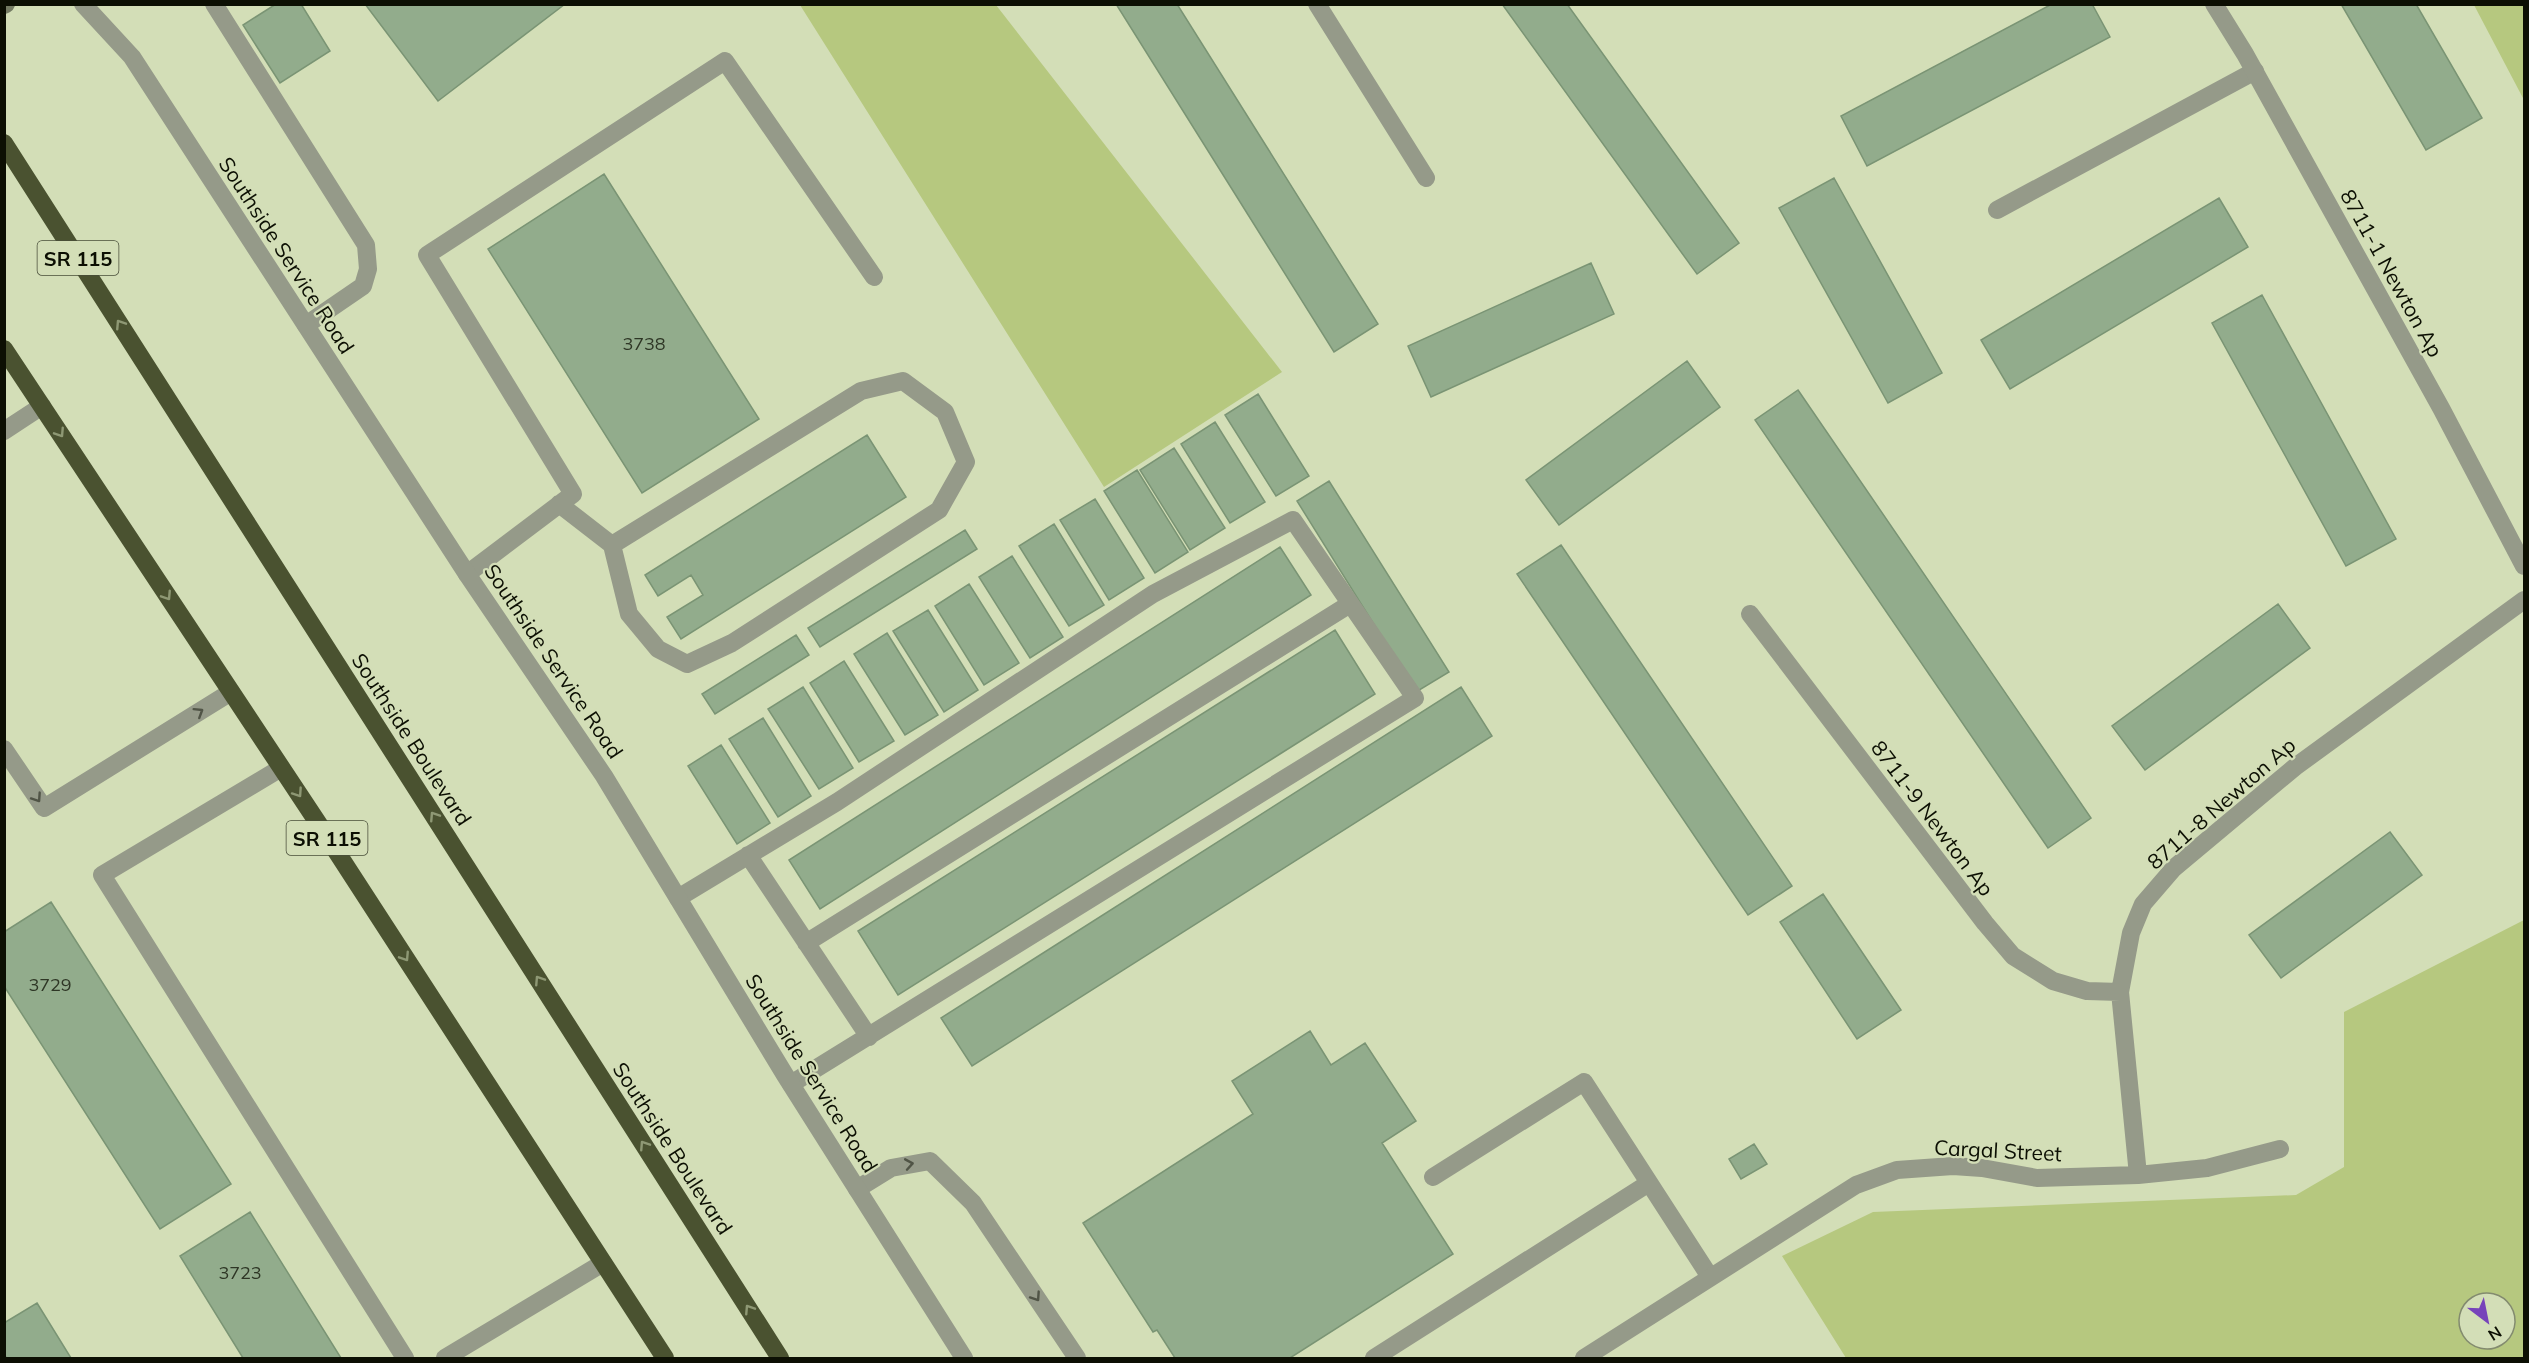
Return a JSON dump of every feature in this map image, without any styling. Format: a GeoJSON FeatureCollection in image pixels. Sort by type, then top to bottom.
{"type":"FeatureCollection","features":[{"type":"Feature","properties":{"kind":"highway","name":"Southside Boulevard"},"geometry":{"type":"LineString","coordinates":[[4,143],[780,1359]]}},
{"type":"Feature","properties":{"kind":"highway","name":"SR 115"},"geometry":{"type":"LineString","coordinates":[[4,349],[281,768],[665,1359]]}},
{"type":"Feature","properties":{"kind":"street","name":"Southside Service Road"},"geometry":{"type":"LineString","coordinates":[[83,4],[132,57],[467,574],[604,776],[791,1084],[964,1359]]}},
{"type":"Feature","properties":{"kind":"street"},"geometry":{"type":"LineString","coordinates":[[214,4],[366,245],[368,270],[363,286],[306,325]]}},
{"type":"Feature","properties":{"kind":"street"},"geometry":{"type":"LineString","coordinates":[[1317,4],[1426,178]]}},
{"type":"Feature","properties":{"kind":"street","name":"8711-1 Newton Ap"},"geometry":{"type":"LineString","coordinates":[[2214,4],[2255,71],[2442,408],[2524,566]]}},
{"type":"Feature","properties":{"kind":"street"},"geometry":{"type":"LineString","coordinates":[[467,574],[573,494],[427,255],[725,61],[874,277]]}},
{"type":"Feature","properties":{"kind":"street"},"geometry":{"type":"LineString","coordinates":[[1997,210],[2255,71]]}},
{"type":"Feature","properties":{"kind":"street"},"geometry":{"type":"LineString","coordinates":[[560,504],[612,545],[629,614],[658,649],[687,664],[732,643],[939,510],[966,462],[945,412],[903,381],[861,390],[612,545]]}},
{"type":"Feature","properties":{"kind":"street"},"geometry":{"type":"LineString","coordinates":[[4,431],[42,406]]}},
{"type":"Feature","properties":{"kind":"street"},"geometry":{"type":"LineString","coordinates":[[678,898],[837,802],[1153,594],[1293,520],[1414,698],[791,1084]]}},
{"type":"Feature","properties":{"kind":"street","name":"8711-8 Newton Ap"},"geometry":{"type":"LineString","coordinates":[[2138,1175],[2120,992],[2131,933],[2144,904],[2174,868],[2295,767],[2524,600]]}},
{"type":"Feature","properties":{"kind":"street"},"geometry":{"type":"LineString","coordinates":[[806,943],[1350,604]]}},
{"type":"Feature","properties":{"kind":"street","name":"8711-9 Newton Ap"},"geometry":{"type":"LineString","coordinates":[[1750,614],[1985,923],[2013,956],[2053,981],[2087,991],[2120,992]]}},
{"type":"Feature","properties":{"kind":"street"},"geometry":{"type":"LineString","coordinates":[[4,749],[44,808],[231,693]]}},
{"type":"Feature","properties":{"kind":"street"},"geometry":{"type":"LineString","coordinates":[[281,768],[102,875],[405,1359]]}},
{"type":"Feature","properties":{"kind":"street"},"geometry":{"type":"LineString","coordinates":[[748,855],[869,1037]]}},
{"type":"Feature","properties":{"kind":"street"},"geometry":{"type":"LineString","coordinates":[[1433,1177],[1584,1082],[1710,1277]]}},
{"type":"Feature","properties":{"kind":"street","name":"Cargal Street"},"geometry":{"type":"LineString","coordinates":[[1584,1359],[1856,1185],[1897,1170],[1953,1166],[1982,1168],[2037,1178],[2138,1175],[2208,1168],[2280,1149]]}},
{"type":"Feature","properties":{"kind":"street"},"geometry":{"type":"LineString","coordinates":[[857,1189],[891,1168],[930,1161],[973,1203],[1077,1359]]}},
{"type":"Feature","properties":{"kind":"street"},"geometry":{"type":"LineString","coordinates":[[1374,1359],[1649,1183]]}},
{"type":"Feature","properties":{"kind":"street"},"geometry":{"type":"LineString","coordinates":[[445,1359],[603,1263]]}},
{"type":"Feature","properties":{"kind":"green space"},"geometry":{"type":"Polygon","coordinates":[[[800,5],[996,5],[1282,372],[1104,487],[800,5]]]}},
{"type":"Feature","properties":{"kind":"green space"},"geometry":{"type":"Polygon","coordinates":[[[2474,5],[2524,5],[2524,100],[2474,5]]]}},
{"type":"Feature","properties":{"kind":"green space"},"geometry":{"type":"Polygon","coordinates":[[[2524,920],[2524,1358],[1846,1358],[1782,1256],[1873,1212],[2296,1195],[2344,1167],[2344,1012],[2524,920]]]}},
{"type":"Feature","properties":{"kind":"building"},"geometry":{"type":"Polygon","coordinates":[[[276,4],[301,4],[330,51],[280,83],[243,25],[276,4]]]}},
{"type":"Feature","properties":{"kind":"building"},"geometry":{"type":"Polygon","coordinates":[[[365,4],[565,4],[438,101],[365,4]]]}},
{"type":"Feature","properties":{"kind":"building"},"geometry":{"type":"Polygon","coordinates":[[[1116,4],[1177,4],[1378,324],[1334,352],[1116,4]]]}},
{"type":"Feature","properties":{"kind":"building"},"geometry":{"type":"Polygon","coordinates":[[[1502,4],[1567,4],[1739,243],[1697,274],[1502,4]]]}},
{"type":"Feature","properties":{"kind":"building"},"geometry":{"type":"Polygon","coordinates":[[[2052,4],[2092,4],[2110,37],[1867,166],[1841,116],[2052,4]]]}},
{"type":"Feature","properties":{"kind":"building"},"geometry":{"type":"Polygon","coordinates":[[[2341,4],[2416,4],[2482,118],[2426,150],[2341,4]]]}},
{"type":"Feature","properties":{"kind":"building"},"geometry":{"type":"Polygon","coordinates":[[[604,174],[759,419],[642,493],[488,249],[604,174]]]}},
{"type":"Feature","properties":{"kind":"building"},"geometry":{"type":"Polygon","coordinates":[[[1834,178],[1942,373],[1888,403],[1779,208],[1834,178]]]}},
{"type":"Feature","properties":{"kind":"building"},"geometry":{"type":"Polygon","coordinates":[[[2219,198],[2248,247],[2010,389],[1981,340],[2219,198]]]}},
{"type":"Feature","properties":{"kind":"building"},"geometry":{"type":"Polygon","coordinates":[[[1591,263],[1614,314],[1431,397],[1408,346],[1591,263]]]}},
{"type":"Feature","properties":{"kind":"building"},"geometry":{"type":"Polygon","coordinates":[[[2262,295],[2396,539],[2346,566],[2212,323],[2262,295]]]}},
{"type":"Feature","properties":{"kind":"building"},"geometry":{"type":"Polygon","coordinates":[[[1687,361],[1720,407],[1559,525],[1526,480],[1687,361]]]}},
{"type":"Feature","properties":{"kind":"building"},"geometry":{"type":"Polygon","coordinates":[[[1798,390],[2091,818],[2048,848],[1755,420],[1798,390]]]}},
{"type":"Feature","properties":{"kind":"building"},"geometry":{"type":"Polygon","coordinates":[[[1258,394],[1309,476],[1276,496],[1225,415],[1258,394]]]}},
{"type":"Feature","properties":{"kind":"building"},"geometry":{"type":"Polygon","coordinates":[[[1215,422],[1265,502],[1230,523],[1181,444],[1215,422]]]}},
{"type":"Feature","properties":{"kind":"building"},"geometry":{"type":"Polygon","coordinates":[[[867,435],[906,497],[681,639],[667,617],[703,595],[691,575],[658,596],[645,575],[867,435]]]}},
{"type":"Feature","properties":{"kind":"building"},"geometry":{"type":"Polygon","coordinates":[[[1174,448],[1225,528],[1190,550],[1140,470],[1174,448]]]}},
{"type":"Feature","properties":{"kind":"building"},"geometry":{"type":"Polygon","coordinates":[[[1137,470],[1188,552],[1155,573],[1104,491],[1137,470]]]}},
{"type":"Feature","properties":{"kind":"building"},"geometry":{"type":"Polygon","coordinates":[[[1329,481],[1449,672],[1416,692],[1297,501],[1329,481]]]}},
{"type":"Feature","properties":{"kind":"building"},"geometry":{"type":"Polygon","coordinates":[[[1095,499],[1144,578],[1109,600],[1060,520],[1095,499]]]}},
{"type":"Feature","properties":{"kind":"building"},"geometry":{"type":"Polygon","coordinates":[[[1054,524],[1104,605],[1069,626],[1019,546],[1054,524]]]}},
{"type":"Feature","properties":{"kind":"building"},"geometry":{"type":"Polygon","coordinates":[[[965,530],[977,549],[820,647],[808,628],[965,530]]]}},
{"type":"Feature","properties":{"kind":"building"},"geometry":{"type":"Polygon","coordinates":[[[1561,545],[1792,886],[1748,915],[1517,574],[1561,545]]]}},
{"type":"Feature","properties":{"kind":"building"},"geometry":{"type":"Polygon","coordinates":[[[1280,547],[1311,595],[820,909],[789,860],[1280,547]]]}},
{"type":"Feature","properties":{"kind":"building"},"geometry":{"type":"Polygon","coordinates":[[[1012,556],[1063,637],[1030,658],[979,577],[1012,556]]]}},
{"type":"Feature","properties":{"kind":"building"},"geometry":{"type":"Polygon","coordinates":[[[969,584],[1019,663],[984,685],[935,606],[969,584]]]}},
{"type":"Feature","properties":{"kind":"building"},"geometry":{"type":"Polygon","coordinates":[[[2278,604],[2310,648],[2145,770],[2112,726],[2278,604]]]}},
{"type":"Feature","properties":{"kind":"building"},"geometry":{"type":"Polygon","coordinates":[[[928,610],[978,690],[944,712],[893,631],[928,610]]]}},
{"type":"Feature","properties":{"kind":"building"},"geometry":{"type":"Polygon","coordinates":[[[1335,630],[1375,694],[898,995],[858,931],[1335,630]]]}},
{"type":"Feature","properties":{"kind":"building"},"geometry":{"type":"Polygon","coordinates":[[[887,633],[938,715],[905,735],[854,654],[887,633]]]}},
{"type":"Feature","properties":{"kind":"building"},"geometry":{"type":"Polygon","coordinates":[[[796,635],[809,655],[715,714],[702,694],[796,635]]]}},
{"type":"Feature","properties":{"kind":"building"},"geometry":{"type":"Polygon","coordinates":[[[844,661],[894,741],[859,762],[810,683],[844,661]]]}},
{"type":"Feature","properties":{"kind":"building"},"geometry":{"type":"Polygon","coordinates":[[[803,687],[853,768],[819,789],[768,709],[803,687]]]}},
{"type":"Feature","properties":{"kind":"building"},"geometry":{"type":"Polygon","coordinates":[[[1461,687],[1492,736],[972,1066],[941,1018],[1461,687]]]}},
{"type":"Feature","properties":{"kind":"building"},"geometry":{"type":"Polygon","coordinates":[[[763,718],[811,796],[778,817],[729,739],[763,718]]]}},
{"type":"Feature","properties":{"kind":"building"},"geometry":{"type":"Polygon","coordinates":[[[721,745],[770,823],[737,844],[688,766],[721,745]]]}},
{"type":"Feature","properties":{"kind":"building"},"geometry":{"type":"Polygon","coordinates":[[[2390,832],[2422,875],[2281,978],[2249,935],[2390,832]]]}},
{"type":"Feature","properties":{"kind":"building"},"geometry":{"type":"Polygon","coordinates":[[[1823,894],[1901,1010],[1857,1039],[1780,922],[1823,894]]]}},
{"type":"Feature","properties":{"kind":"building"},"geometry":{"type":"Polygon","coordinates":[[[51,902],[231,1184],[160,1229],[4,986],[4,932],[51,902]]]}},
{"type":"Feature","properties":{"kind":"building"},"geometry":{"type":"Polygon","coordinates":[[[1310,1031],[1331,1065],[1365,1043],[1416,1121],[1382,1143],[1453,1254],[1290,1358],[1175,1358],[1157,1330],[1153,1332],[1083,1223],[1253,1114],[1232,1081],[1310,1031]]]}},
{"type":"Feature","properties":{"kind":"building"},"geometry":{"type":"Polygon","coordinates":[[[1754,1144],[1767,1164],[1741,1179],[1729,1159],[1754,1144]]]}},
{"type":"Feature","properties":{"kind":"building"},"geometry":{"type":"Polygon","coordinates":[[[250,1212],[341,1358],[243,1358],[180,1256],[250,1212]]]}},
{"type":"Feature","properties":{"kind":"building"},"geometry":{"type":"Polygon","coordinates":[[[37,1303],[71,1358],[7,1358],[4,1355],[4,1323],[37,1303]]]}}]}
